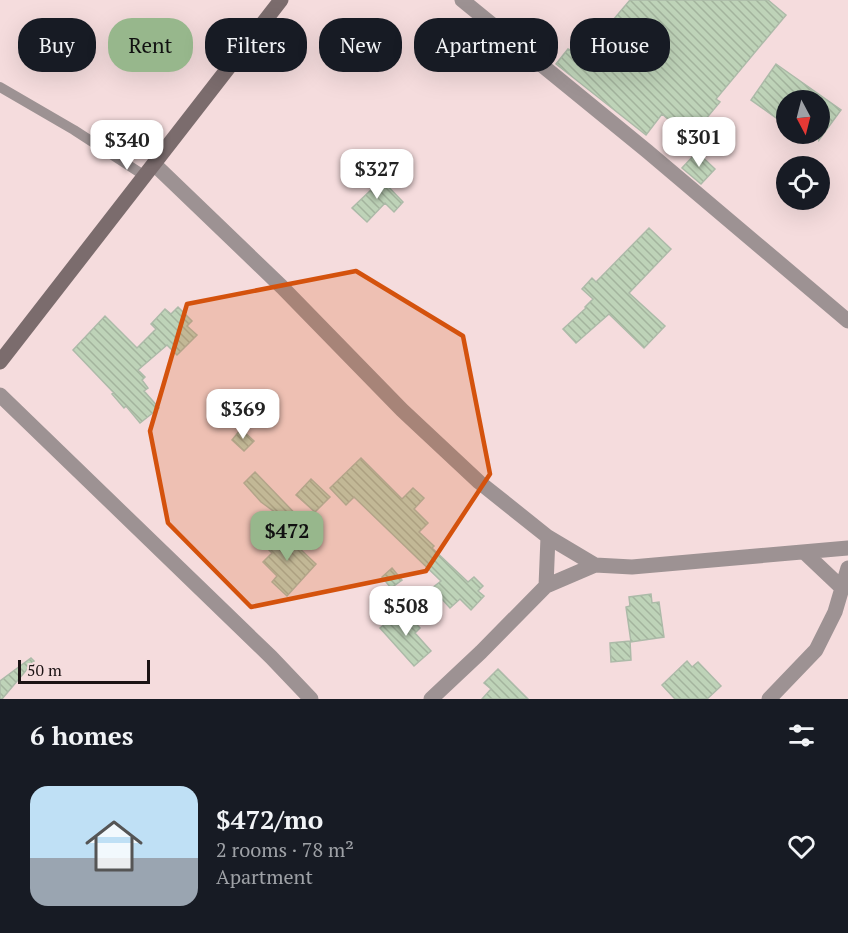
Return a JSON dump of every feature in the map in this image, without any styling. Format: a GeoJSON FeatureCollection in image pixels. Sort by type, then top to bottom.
{"type":"FeatureCollection","features":[{"type":"Feature","properties":{"kind":"street"},"geometry":{"type":"LineString","coordinates":[[0,362],[281,0]]}},
{"type":"Feature","properties":{"kind":"street"},"geometry":{"type":"LineString","coordinates":[[462,0],[647,151],[848,321]]}},
{"type":"Feature","properties":{"kind":"street"},"geometry":{"type":"LineString","coordinates":[[149,170],[282,287],[402,410],[479,482],[548,537],[595,565]]}},
{"type":"Feature","properties":{"kind":"street"},"geometry":{"type":"LineString","coordinates":[[0,395],[271,657],[311,699]]}},
{"type":"Feature","properties":{"kind":"street"},"geometry":{"type":"LineString","coordinates":[[546,586],[548,537]]}},
{"type":"Feature","properties":{"kind":"street"},"geometry":{"type":"LineString","coordinates":[[431,699],[546,586],[595,565],[632,567],[848,548]]}},
{"type":"Feature","properties":{"kind":"street"},"geometry":{"type":"LineString","coordinates":[[804,552],[841,587]]}},
{"type":"Feature","properties":{"kind":"street"},"geometry":{"type":"LineString","coordinates":[[769,699],[816,651],[835,612],[848,568]]}},
{"type":"Feature","properties":{"kind":"lane"},"geometry":{"type":"LineString","coordinates":[[0,87],[149,170]]}},
{"type":"Feature","properties":{"kind":"highlighted area"},"geometry":{"type":"Polygon","coordinates":[[[356,271],[463,336],[490,474],[426,571],[251,607],[168,523],[150,431],[187,304],[356,271]]]}},
{"type":"Feature","properties":{"kind":"building"},"geometry":{"type":"Polygon","coordinates":[[[630,0],[768,0],[786,15],[716,99],[720,102],[690,138],[662,114],[646,135],[558,66],[558,62],[568,49],[570,50],[570,72],[670,72],[670,18],[615,18],[630,0]]]}},
{"type":"Feature","properties":{"kind":"building"},"geometry":{"type":"Polygon","coordinates":[[[776,64],[813,90],[776,90],[776,118],[751,100],[776,64]]]}},
{"type":"Feature","properties":{"kind":"building"},"geometry":{"type":"Polygon","coordinates":[[[830,102],[841,110],[830,125],[830,102]]]}},
{"type":"Feature","properties":{"kind":"building"},"geometry":{"type":"Polygon","coordinates":[[[697,152],[715,169],[701,184],[682,168],[697,152]]]}},
{"type":"Feature","properties":{"kind":"building"},"geometry":{"type":"Polygon","coordinates":[[[379,177],[403,202],[394,212],[385,203],[367,222],[352,208],[372,189],[370,187],[379,177]]]}},
{"type":"Feature","properties":{"kind":"building"},"geometry":{"type":"Polygon","coordinates":[[[649,228],[671,249],[629,293],[665,326],[644,348],[609,314],[576,343],[563,329],[593,299],[582,289],[592,278],[596,282],[649,228]]]}},
{"type":"Feature","properties":{"kind":"building"},"geometry":{"type":"Polygon","coordinates":[[[178,307],[192,321],[187,326],[197,335],[177,355],[167,345],[138,370],[145,377],[142,380],[148,388],[144,391],[159,408],[140,423],[73,350],[105,316],[137,348],[156,329],[151,324],[165,309],[171,314],[178,307]]]}},
{"type":"Feature","properties":{"kind":"building"},"geometry":{"type":"Polygon","coordinates":[[[241,429],[254,441],[244,451],[232,440],[241,429]]]}},
{"type":"Feature","properties":{"kind":"building"},"geometry":{"type":"Polygon","coordinates":[[[361,458],[402,499],[413,488],[424,498],[414,509],[428,523],[419,532],[434,546],[432,548],[468,582],[474,577],[483,586],[478,591],[484,596],[471,610],[460,599],[450,608],[432,588],[441,581],[354,497],[346,505],[330,488],[361,458]]]}},
{"type":"Feature","properties":{"kind":"building"},"geometry":{"type":"Polygon","coordinates":[[[255,472],[307,526],[302,532],[261,502],[244,483],[255,472]]]}},
{"type":"Feature","properties":{"kind":"building"},"geometry":{"type":"Polygon","coordinates":[[[311,479],[330,497],[315,512],[296,495],[311,479]]]}},
{"type":"Feature","properties":{"kind":"building"},"geometry":{"type":"Polygon","coordinates":[[[279,529],[316,564],[287,596],[272,582],[277,576],[263,562],[272,553],[263,544],[279,529]]]}},
{"type":"Feature","properties":{"kind":"building"},"geometry":{"type":"Polygon","coordinates":[[[392,568],[402,580],[391,588],[382,577],[392,568]]]}},
{"type":"Feature","properties":{"kind":"building"},"geometry":{"type":"Polygon","coordinates":[[[651,594],[652,603],[659,602],[664,637],[631,642],[626,607],[630,606],[629,597],[651,594]]]}},
{"type":"Feature","properties":{"kind":"building"},"geometry":{"type":"Polygon","coordinates":[[[402,609],[420,628],[415,633],[431,651],[414,666],[380,628],[402,609]]]}},
{"type":"Feature","properties":{"kind":"building"},"geometry":{"type":"Polygon","coordinates":[[[630,641],[631,660],[611,662],[610,643],[630,641]]]}},
{"type":"Feature","properties":{"kind":"building"},"geometry":{"type":"Polygon","coordinates":[[[31,658],[34,661],[0,699],[0,681],[31,658]]]}},
{"type":"Feature","properties":{"kind":"building"},"geometry":{"type":"Polygon","coordinates":[[[687,661],[692,667],[698,662],[721,686],[707,699],[675,699],[662,685],[687,661]]]}},
{"type":"Feature","properties":{"kind":"building"},"geometry":{"type":"Polygon","coordinates":[[[498,669],[528,699],[482,699],[491,689],[484,683],[498,669]]]}}]}
